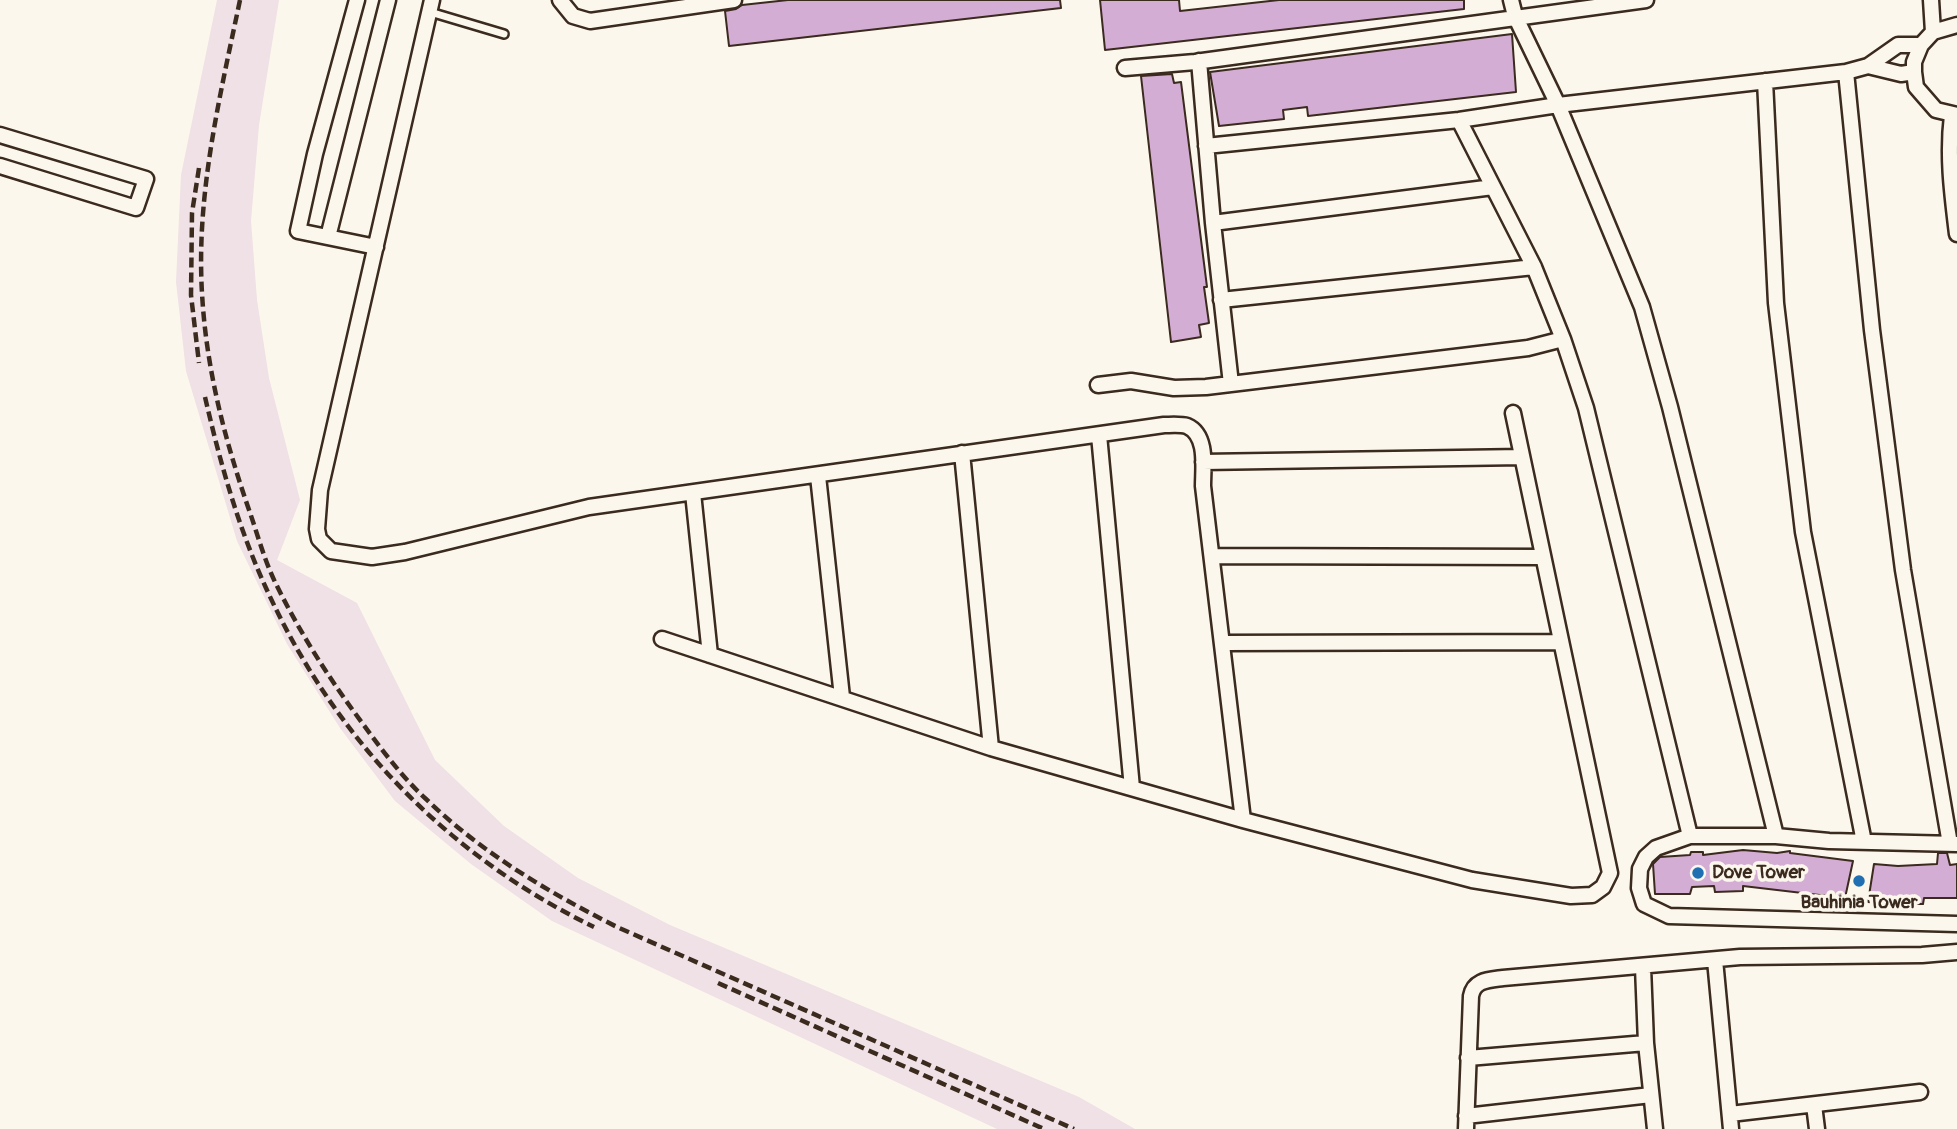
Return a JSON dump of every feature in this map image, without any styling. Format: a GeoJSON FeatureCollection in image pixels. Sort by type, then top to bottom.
{"type":"FeatureCollection","features":[{"type":"Feature","properties":{"kind":"street"},"geometry":{"type":"LineString","coordinates":[[357,0],[315,154],[298,231],[376,247]]}},
{"type":"Feature","properties":{"kind":"street"},"geometry":{"type":"LineString","coordinates":[[328,237],[388,0]]}},
{"type":"Feature","properties":{"kind":"street"},"geometry":{"type":"LineString","coordinates":[[560,0],[573,16],[590,21],[734,0]]}},
{"type":"Feature","properties":{"kind":"street"},"geometry":{"type":"LineString","coordinates":[[1511,0],[1515,16],[1559,105],[1642,307],[1670,407],[1776,836]]}},
{"type":"Feature","properties":{"kind":"street"},"geometry":{"type":"LineString","coordinates":[[1125,68],[1199,61],[1646,0]]}},
{"type":"Feature","properties":{"kind":"street"},"geometry":{"type":"LineString","coordinates":[[1931,0],[1933,32]]}},
{"type":"Feature","properties":{"kind":"street"},"geometry":{"type":"LineString","coordinates":[[431,6],[320,490],[317,529],[319,539],[331,551],[372,556],[405,552],[589,507],[1164,425],[1187,426],[1197,435],[1202,445],[1203,486],[1243,820]]}},
{"type":"Feature","properties":{"kind":"street"},"geometry":{"type":"LineString","coordinates":[[1957,25],[1933,32],[1921,45],[1914,62],[1916,87],[1936,110],[1955,115],[1949,141],[1949,173],[1957,234]]}},
{"type":"Feature","properties":{"kind":"street"},"geometry":{"type":"LineString","coordinates":[[1206,146],[1459,120],[1559,105],[1846,72],[1868,66],[1898,45],[1921,45]]}},
{"type":"Feature","properties":{"kind":"street"},"geometry":{"type":"LineString","coordinates":[[1199,61],[1231,384]]}},
{"type":"Feature","properties":{"kind":"street"},"geometry":{"type":"LineString","coordinates":[[1868,66],[1902,74],[1914,72]]}},
{"type":"Feature","properties":{"kind":"street"},"geometry":{"type":"LineString","coordinates":[[1846,72],[1871,330],[1903,570],[1953,844],[1776,836],[1690,836],[1656,848],[1646,857],[1640,869],[1639,888],[1644,904],[1669,916],[1817,918],[1957,924]]}},
{"type":"Feature","properties":{"kind":"street"},"geometry":{"type":"LineString","coordinates":[[1765,81],[1776,303],[1804,533],[1864,842]]}},
{"type":"Feature","properties":{"kind":"street"},"geometry":{"type":"LineString","coordinates":[[1459,120],[1534,267],[1563,339],[1586,408],[1690,836]]}},
{"type":"Feature","properties":{"kind":"street"},"geometry":{"type":"LineString","coordinates":[[0,135],[145,179],[136,208],[0,166]]}},
{"type":"Feature","properties":{"kind":"street"},"geometry":{"type":"LineString","coordinates":[[1213,223],[1493,187]]}},
{"type":"Feature","properties":{"kind":"street"},"geometry":{"type":"LineString","coordinates":[[1222,300],[1534,267]]}},
{"type":"Feature","properties":{"kind":"street"},"geometry":{"type":"LineString","coordinates":[[1098,385],[1131,381],[1174,388],[1231,384],[1528,348],[1563,339]]}},
{"type":"Feature","properties":{"kind":"street"},"geometry":{"type":"LineString","coordinates":[[662,639],[991,748],[1243,820],[1472,880],[1571,896],[1592,895],[1604,887],[1610,873],[1513,413]]}},
{"type":"Feature","properties":{"kind":"street"},"geometry":{"type":"LineString","coordinates":[[1099,435],[1132,789]]}},
{"type":"Feature","properties":{"kind":"street"},"geometry":{"type":"LineString","coordinates":[[961,453],[991,748]]}},
{"type":"Feature","properties":{"kind":"street"},"geometry":{"type":"LineString","coordinates":[[1203,462],[1522,457]]}},
{"type":"Feature","properties":{"kind":"street"},"geometry":{"type":"LineString","coordinates":[[818,475],[842,697]]}},
{"type":"Feature","properties":{"kind":"street"},"geometry":{"type":"LineString","coordinates":[[693,493],[710,655]]}},
{"type":"Feature","properties":{"kind":"street"},"geometry":{"type":"LineString","coordinates":[[1212,556],[1543,557]]}},
{"type":"Feature","properties":{"kind":"street"},"geometry":{"type":"LineString","coordinates":[[1222,643],[1561,642]]}},
{"type":"Feature","properties":{"kind":"street"},"geometry":{"type":"LineString","coordinates":[[1651,1095],[1466,1123],[1473,988],[1477,983],[1503,978],[1715,960],[1957,952]]}},
{"type":"Feature","properties":{"kind":"street"},"geometry":{"type":"LineString","coordinates":[[1715,960],[1731,1122],[1814,1105],[1920,1092]]}},
{"type":"Feature","properties":{"kind":"street"},"geometry":{"type":"LineString","coordinates":[[1643,967],[1646,1043],[1655,1129]]}},
{"type":"Feature","properties":{"kind":"street"},"geometry":{"type":"LineString","coordinates":[[1468,1058],[1646,1043]]}},
{"type":"Feature","properties":{"kind":"street"},"geometry":{"type":"LineString","coordinates":[[1814,1105],[1817,1129]]}},
{"type":"Feature","properties":{"kind":"lane"},"geometry":{"type":"LineString","coordinates":[[431,6],[504,34]]}},
{"type":"Feature","properties":{"kind":"shaded area"},"geometry":{"type":"Polygon","coordinates":[[[217,0],[279,0],[259,125],[251,221],[257,300],[269,378],[300,500],[277,560],[357,603],[435,760],[504,826],[578,878],[670,925],[1079,1097],[1135,1129],[997,1129],[552,921],[471,864],[395,801],[340,728],[287,644],[237,541],[186,371],[176,282],[181,175],[217,0]]]}},
{"type":"Feature","properties":{"kind":"building"},"geometry":{"type":"Polygon","coordinates":[[[788,0],[1060,0],[1061,8],[729,46],[725,11],[742,5],[788,0]]]}},
{"type":"Feature","properties":{"kind":"building"},"geometry":{"type":"Polygon","coordinates":[[[1100,0],[1179,0],[1180,11],[1279,0],[1464,0],[1464,9],[1105,50],[1100,0]]]}},
{"type":"Feature","properties":{"kind":"building"},"geometry":{"type":"Polygon","coordinates":[[[1512,34],[1516,92],[1308,116],[1307,107],[1283,110],[1284,119],[1219,126],[1210,72],[1512,34]]]}},
{"type":"Feature","properties":{"kind":"building"},"geometry":{"type":"Polygon","coordinates":[[[1172,74],[1174,83],[1181,82],[1207,287],[1204,287],[1209,323],[1199,325],[1201,337],[1171,342],[1141,76],[1172,74]]]}},
{"type":"Feature","properties":{"kind":"building"},"geometry":{"type":"Polygon","coordinates":[[[1743,850],[1777,853],[1790,851],[1853,861],[1845,898],[1743,886],[1743,891],[1715,892],[1714,886],[1692,887],[1690,894],[1655,894],[1653,864],[1660,857],[1690,855],[1691,852],[1703,852],[1703,855],[1743,850]]]}},
{"type":"Feature","properties":{"kind":"building"},"geometry":{"type":"Polygon","coordinates":[[[1938,853],[1947,853],[1950,865],[1957,864],[1957,898],[1924,898],[1923,904],[1868,902],[1874,864],[1937,864],[1938,853]]]}},
{"type":"Feature","properties":{"kind":"railway"},"geometry":{"type":"LineString","coordinates":[[240,0],[211,145],[203,219],[202,293],[212,375],[231,454],[272,575],[316,656],[370,734],[409,782],[447,819],[493,854],[566,900],[617,927],[1074,1129]]}},
{"type":"Feature","properties":{"kind":"railway"},"geometry":{"type":"LineString","coordinates":[[199,168],[192,213],[191,295],[199,363]]}},
{"type":"Feature","properties":{"kind":"railway"},"geometry":{"type":"LineString","coordinates":[[205,397],[231,494],[256,565],[294,643],[325,694],[361,742],[400,787],[443,828],[490,865],[540,898],[594,927]]}},
{"type":"Feature","properties":{"kind":"railway"},"geometry":{"type":"LineString","coordinates":[[718,983],[1044,1129]]}},
{"type":"Feature","properties":{"kind":"place","name":"Dove Tower"},"geometry":{"type":"Point","coordinates":[1698,873]}},
{"type":"Feature","properties":{"kind":"place","name":"Bauhinia Tower"},"geometry":{"type":"Point","coordinates":[1859,881]}}]}
